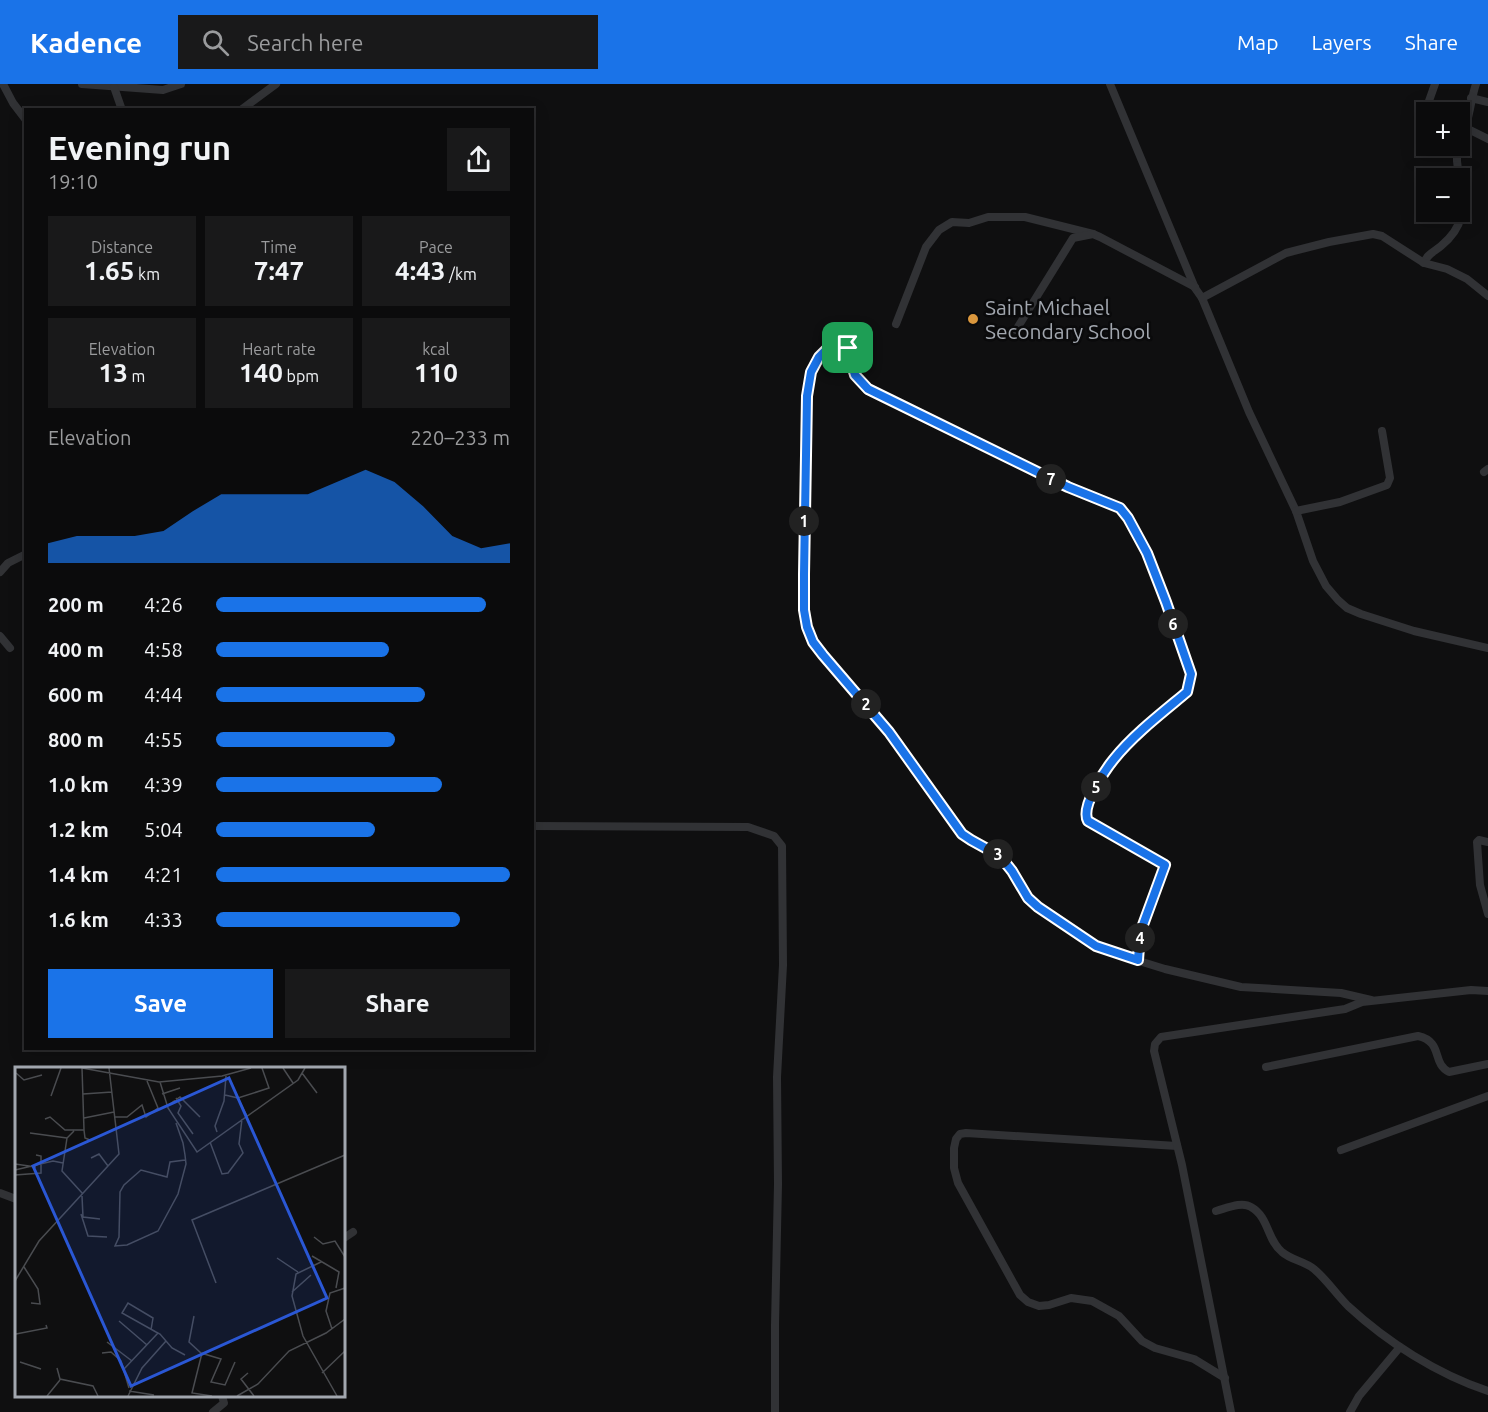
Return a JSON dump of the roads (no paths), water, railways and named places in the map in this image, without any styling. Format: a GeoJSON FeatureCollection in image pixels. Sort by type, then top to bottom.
{"type":"FeatureCollection","features":[{"type":"Feature","properties":{"kind":"street"},"geometry":{"type":"LineString","coordinates":[[3,84],[24,117]]}},
{"type":"Feature","properties":{"kind":"street"},"geometry":{"type":"LineString","coordinates":[[82,84],[163,90],[181,84]]}},
{"type":"Feature","properties":{"kind":"street"},"geometry":{"type":"LineString","coordinates":[[244,108],[276,84]]}},
{"type":"Feature","properties":{"kind":"street"},"geometry":{"type":"LineString","coordinates":[[1110,84],[1249,412],[1296,511],[1312,561],[1321,578],[1347,608],[1414,631],[1488,648]]}},
{"type":"Feature","properties":{"kind":"street"},"geometry":{"type":"LineString","coordinates":[[1429,102],[1435,84]]}},
{"type":"Feature","properties":{"kind":"street"},"geometry":{"type":"LineString","coordinates":[[1470,102],[1476,84]]}},
{"type":"Feature","properties":{"kind":"street"},"geometry":{"type":"LineString","coordinates":[[114,87],[121,108]]}},
{"type":"Feature","properties":{"kind":"street"},"geometry":{"type":"LineString","coordinates":[[1471,98],[1488,102]]}},
{"type":"Feature","properties":{"kind":"street"},"geometry":{"type":"LineString","coordinates":[[1470,131],[1488,139]]}},
{"type":"Feature","properties":{"kind":"street"},"geometry":{"type":"LineString","coordinates":[[896,324],[926,246],[939,230],[952,222],[969,223],[988,217],[1025,217],[1093,234],[1195,288]]}},
{"type":"Feature","properties":{"kind":"street"},"geometry":{"type":"LineString","coordinates":[[1424,263],[1428,254],[1442,245],[1460,222]]}},
{"type":"Feature","properties":{"kind":"street"},"geometry":{"type":"LineString","coordinates":[[1016,330],[1073,238],[1093,234]]}},
{"type":"Feature","properties":{"kind":"street"},"geometry":{"type":"LineString","coordinates":[[1202,298],[1286,253],[1317,244],[1369,235],[1382,236],[1424,263],[1459,274],[1488,296]]}},
{"type":"Feature","properties":{"kind":"street"},"geometry":{"type":"LineString","coordinates":[[1138,960],[1140,933],[1165,865],[1088,821],[1085,810],[1114,758],[1187,692],[1190,681],[1191,674],[1147,553],[1120,508],[1068,487],[868,389],[855,375],[846,346],[837,342],[819,357],[811,372],[805,417],[804,610],[813,642],[901,746],[962,834],[1000,856],[1028,898],[1096,946],[1138,960],[1241,987],[1341,993],[1371,1000]]}},
{"type":"Feature","properties":{"kind":"street"},"geometry":{"type":"LineString","coordinates":[[1296,511],[1340,502],[1387,485],[1390,478],[1382,431]]}},
{"type":"Feature","properties":{"kind":"street"},"geometry":{"type":"LineString","coordinates":[[2,567],[24,555]]}},
{"type":"Feature","properties":{"kind":"street"},"geometry":{"type":"LineString","coordinates":[[0,636],[10,648]]}},
{"type":"Feature","properties":{"kind":"street"},"geometry":{"type":"LineString","coordinates":[[534,826],[748,827],[774,836],[783,846],[783,964],[777,1077],[775,1412]]}},
{"type":"Feature","properties":{"kind":"street"},"geometry":{"type":"LineString","coordinates":[[1488,842],[1479,840],[1477,842],[1480,890],[1488,914]]}},
{"type":"Feature","properties":{"kind":"street"},"geometry":{"type":"LineString","coordinates":[[1231,1412],[1177,1146],[1154,1051],[1158,1040],[1161,1037],[1251,1022],[1345,1009],[1371,1000],[1471,990],[1488,991]]}},
{"type":"Feature","properties":{"kind":"street"},"geometry":{"type":"LineString","coordinates":[[1266,1067],[1418,1036],[1434,1044],[1441,1065],[1446,1070],[1453,1072],[1488,1064]]}},
{"type":"Feature","properties":{"kind":"street"},"geometry":{"type":"LineString","coordinates":[[1341,1150],[1488,1096]]}},
{"type":"Feature","properties":{"kind":"street"},"geometry":{"type":"LineString","coordinates":[[1177,1146],[966,1133],[960,1134],[956,1139],[954,1168],[958,1183],[1014,1286],[1028,1302],[1039,1306],[1071,1298],[1092,1301],[1119,1316],[1142,1341],[1155,1348],[1194,1359],[1225,1378]]}},
{"type":"Feature","properties":{"kind":"street"},"geometry":{"type":"LineString","coordinates":[[0,1193],[15,1199]]}},
{"type":"Feature","properties":{"kind":"street"},"geometry":{"type":"LineString","coordinates":[[1216,1211],[1244,1204],[1254,1208],[1265,1222],[1279,1250],[1312,1268],[1350,1308],[1372,1327],[1400,1347],[1448,1374],[1488,1391]]}},
{"type":"Feature","properties":{"kind":"street"},"geometry":{"type":"LineString","coordinates":[[345,1237],[353,1232]]}},
{"type":"Feature","properties":{"kind":"street"},"geometry":{"type":"LineString","coordinates":[[1350,1412],[1364,1389],[1400,1347]]}},
{"type":"Feature","properties":{"kind":"street"},"geometry":{"type":"LineString","coordinates":[[213,1412],[224,1403],[222,1397]]}},
{"type":"Feature","properties":{"kind":"place","name":"Saint Michael Secondary School"},"geometry":{"type":"Point","coordinates":[973,319]}}]}
